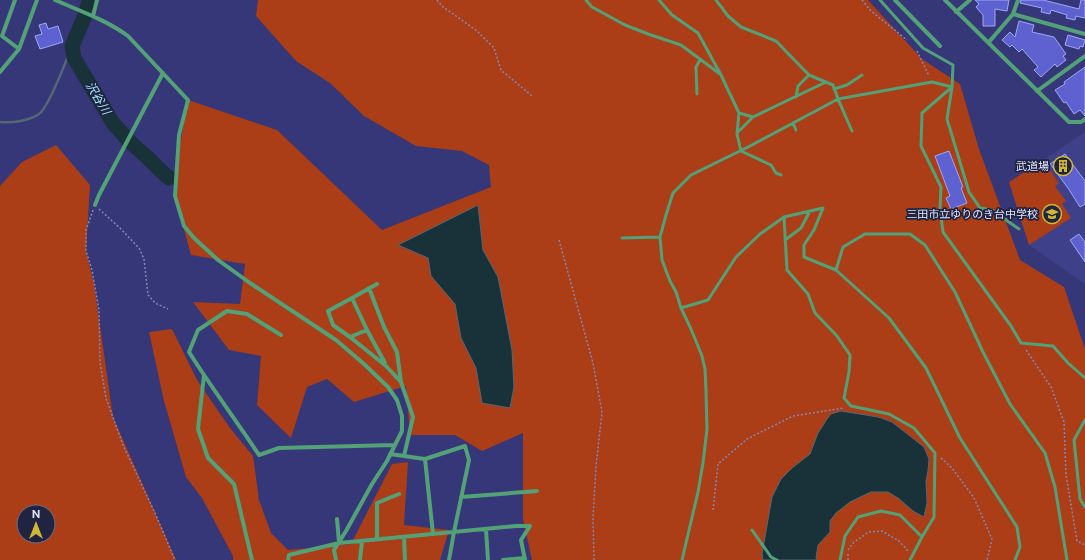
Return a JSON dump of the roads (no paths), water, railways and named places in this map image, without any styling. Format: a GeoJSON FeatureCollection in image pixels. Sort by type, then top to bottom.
{"type":"FeatureCollection","features":[{"type":"Feature","properties":{"kind":"street"},"geometry":{"type":"LineString","coordinates":[[15,0],[2,36],[19,49]]}},
{"type":"Feature","properties":{"kind":"street"},"geometry":{"type":"LineString","coordinates":[[0,72],[19,49],[38,0]]}},
{"type":"Feature","properties":{"kind":"street"},"geometry":{"type":"LineString","coordinates":[[54,0],[118,28],[128,36],[188,100],[179,135],[175,196],[184,226],[194,238],[218,260],[250,283],[336,340],[388,387],[397,400],[402,416],[402,431],[334,550],[336,560]]}},
{"type":"Feature","properties":{"kind":"street"},"geometry":{"type":"LineString","coordinates":[[93,16],[97,0]]}},
{"type":"Feature","properties":{"kind":"street"},"geometry":{"type":"LineString","coordinates":[[895,0],[940,46]]}},
{"type":"Feature","properties":{"kind":"street"},"geometry":{"type":"LineString","coordinates":[[945,0],[1069,122],[1081,122],[1085,119]]}},
{"type":"Feature","properties":{"kind":"street"},"geometry":{"type":"LineString","coordinates":[[956,12],[970,0]]}},
{"type":"Feature","properties":{"kind":"street"},"geometry":{"type":"LineString","coordinates":[[989,42],[1013,14],[1018,0]]}},
{"type":"Feature","properties":{"kind":"street"},"geometry":{"type":"LineString","coordinates":[[1013,14],[1085,34]]}},
{"type":"Feature","properties":{"kind":"street"},"geometry":{"type":"LineString","coordinates":[[1037,91],[1085,56]]}},
{"type":"Feature","properties":{"kind":"street"},"geometry":{"type":"LineString","coordinates":[[95,205],[163,73]]}},
{"type":"Feature","properties":{"kind":"street"},"geometry":{"type":"LineString","coordinates":[[377,284],[328,311],[332,325],[350,337],[386,366],[401,382]]}},
{"type":"Feature","properties":{"kind":"street"},"geometry":{"type":"LineString","coordinates":[[369,288],[384,327],[397,352],[401,382],[413,417],[404,456]]}},
{"type":"Feature","properties":{"kind":"street"},"geometry":{"type":"LineString","coordinates":[[352,298],[386,366]]}},
{"type":"Feature","properties":{"kind":"street"},"geometry":{"type":"LineString","coordinates":[[281,335],[247,314],[227,310],[198,330],[189,352],[260,455],[279,448],[394,445]]}},
{"type":"Feature","properties":{"kind":"street"},"geometry":{"type":"LineString","coordinates":[[350,337],[367,330]]}},
{"type":"Feature","properties":{"kind":"street"},"geometry":{"type":"LineString","coordinates":[[204,375],[198,429],[208,458],[234,484],[252,560]]}},
{"type":"Feature","properties":{"kind":"street"},"geometry":{"type":"LineString","coordinates":[[390,454],[425,459],[465,446],[469,460],[449,560]]}},
{"type":"Feature","properties":{"kind":"street"},"geometry":{"type":"LineString","coordinates":[[425,459],[433,534]]}},
{"type":"Feature","properties":{"kind":"street"},"geometry":{"type":"LineString","coordinates":[[461,497],[537,491]]}},
{"type":"Feature","properties":{"kind":"street"},"geometry":{"type":"LineString","coordinates":[[377,539],[377,503],[399,494]]}},
{"type":"Feature","properties":{"kind":"street"},"geometry":{"type":"LineString","coordinates":[[337,519],[339,543]]}},
{"type":"Feature","properties":{"kind":"street"},"geometry":{"type":"LineString","coordinates":[[288,560],[289,555],[339,543],[516,526],[530,526],[521,540],[525,559],[503,560]]}},
{"type":"Feature","properties":{"kind":"street"},"geometry":{"type":"LineString","coordinates":[[486,529],[488,560]]}},
{"type":"Feature","properties":{"kind":"street"},"geometry":{"type":"LineString","coordinates":[[404,537],[405,560]]}},
{"type":"Feature","properties":{"kind":"street"},"geometry":{"type":"LineString","coordinates":[[360,560],[362,540]]}},
{"type":"Feature","properties":{"kind":"lane"},"geometry":{"type":"LineString","coordinates":[[586,0],[592,7],[625,25],[681,45],[721,75]]}},
{"type":"Feature","properties":{"kind":"lane"},"geometry":{"type":"LineString","coordinates":[[659,0],[672,15],[698,33],[721,75],[739,113],[737,134],[741,151]]}},
{"type":"Feature","properties":{"kind":"lane"},"geometry":{"type":"LineString","coordinates":[[716,0],[728,16],[741,27],[776,41],[808,76],[833,85],[852,131]]}},
{"type":"Feature","properties":{"kind":"lane"},"geometry":{"type":"LineString","coordinates":[[880,0],[924,48],[953,65],[952,87],[947,119],[969,192],[980,208],[992,210],[1019,229]]}},
{"type":"Feature","properties":{"kind":"lane"},"geometry":{"type":"LineString","coordinates":[[696,94],[696,67],[700,60]]}},
{"type":"Feature","properties":{"kind":"lane"},"geometry":{"type":"LineString","coordinates":[[834,89],[847,86],[862,75]]}},
{"type":"Feature","properties":{"kind":"lane"},"geometry":{"type":"LineString","coordinates":[[796,97],[798,86],[808,76]]}},
{"type":"Feature","properties":{"kind":"lane"},"geometry":{"type":"LineString","coordinates":[[737,134],[753,117],[826,82]]}},
{"type":"Feature","properties":{"kind":"lane"},"geometry":{"type":"LineString","coordinates":[[682,560],[698,492],[707,430],[705,369],[702,356],[662,260],[660,237],[673,193],[691,175],[741,151],[838,99],[932,82],[952,87]]}},
{"type":"Feature","properties":{"kind":"lane"},"geometry":{"type":"LineString","coordinates":[[952,87],[922,113],[921,146],[941,187],[940,209],[943,232],[1011,326],[1021,343],[1053,346],[1068,363],[1085,378]]}},
{"type":"Feature","properties":{"kind":"lane"},"geometry":{"type":"LineString","coordinates":[[739,113],[753,117]]}},
{"type":"Feature","properties":{"kind":"lane"},"geometry":{"type":"LineString","coordinates":[[793,123],[796,130]]}},
{"type":"Feature","properties":{"kind":"lane"},"geometry":{"type":"LineString","coordinates":[[741,151],[770,165],[776,173],[781,175]]}},
{"type":"Feature","properties":{"kind":"lane"},"geometry":{"type":"LineString","coordinates":[[681,308],[708,300],[736,257],[760,234],[784,217],[823,208],[814,230],[804,245],[804,257],[836,270],[889,318],[926,368],[960,438],[1017,528],[1020,547],[1015,560]]}},
{"type":"Feature","properties":{"kind":"lane"},"geometry":{"type":"LineString","coordinates":[[785,240],[801,228],[810,211]]}},
{"type":"Feature","properties":{"kind":"lane"},"geometry":{"type":"LineString","coordinates":[[784,217],[787,270],[808,294],[815,313],[837,336],[850,355],[849,372],[844,398],[852,406],[889,414],[914,428],[935,453],[934,517],[910,560]]}},
{"type":"Feature","properties":{"kind":"lane"},"geometry":{"type":"LineString","coordinates":[[836,270],[843,247],[865,234],[910,234],[925,245],[955,292],[983,352],[1010,404],[1045,453],[1055,487],[1067,560]]}},
{"type":"Feature","properties":{"kind":"lane"},"geometry":{"type":"LineString","coordinates":[[622,238],[660,237]]}},
{"type":"Feature","properties":{"kind":"lane"},"geometry":{"type":"LineString","coordinates":[[1085,420],[1074,440],[1080,499],[1085,507]]}},
{"type":"Feature","properties":{"kind":"lane"},"geometry":{"type":"LineString","coordinates":[[840,560],[845,536],[858,518],[866,515],[881,511],[900,515],[922,537]]}},
{"type":"Feature","properties":{"kind":"lane"},"geometry":{"type":"LineString","coordinates":[[752,530],[771,556],[777,560]]}},
{"type":"Feature","properties":{"kind":"water"},"geometry":{"type":"Polygon","coordinates":[[[478,205],[483,250],[498,277],[512,350],[514,387],[510,408],[482,403],[476,368],[461,338],[455,304],[431,276],[428,258],[398,245],[478,205]]]}},
{"type":"Feature","properties":{"kind":"water"},"geometry":{"type":"Polygon","coordinates":[[[841,411],[878,417],[892,422],[924,447],[929,459],[926,481],[927,503],[924,517],[913,511],[898,498],[888,492],[871,492],[850,502],[836,513],[830,521],[830,532],[818,545],[817,560],[763,560],[762,554],[772,497],[781,479],[810,454],[818,433],[831,414],[841,411]]]}},
{"type":"Feature","properties":{"kind":"waterway","name":"沢谷川"},"geometry":{"type":"LineString","coordinates":[[89,0],[86,13],[72,46],[74,58],[113,123],[128,140],[169,178]]}},
{"type":"Feature","properties":{"kind":"waterway"},"geometry":{"type":"LineString","coordinates":[[0,122],[21,121],[31,118],[43,110],[62,72],[72,46]]}},
{"type":"Feature","properties":{"kind":"place","name":"武道場"},"geometry":{"type":"Point","coordinates":[1063,166]}},
{"type":"Feature","properties":{"kind":"place","name":"三田市立ゆりのき台中学校"},"geometry":{"type":"Point","coordinates":[1052,214]}}]}
